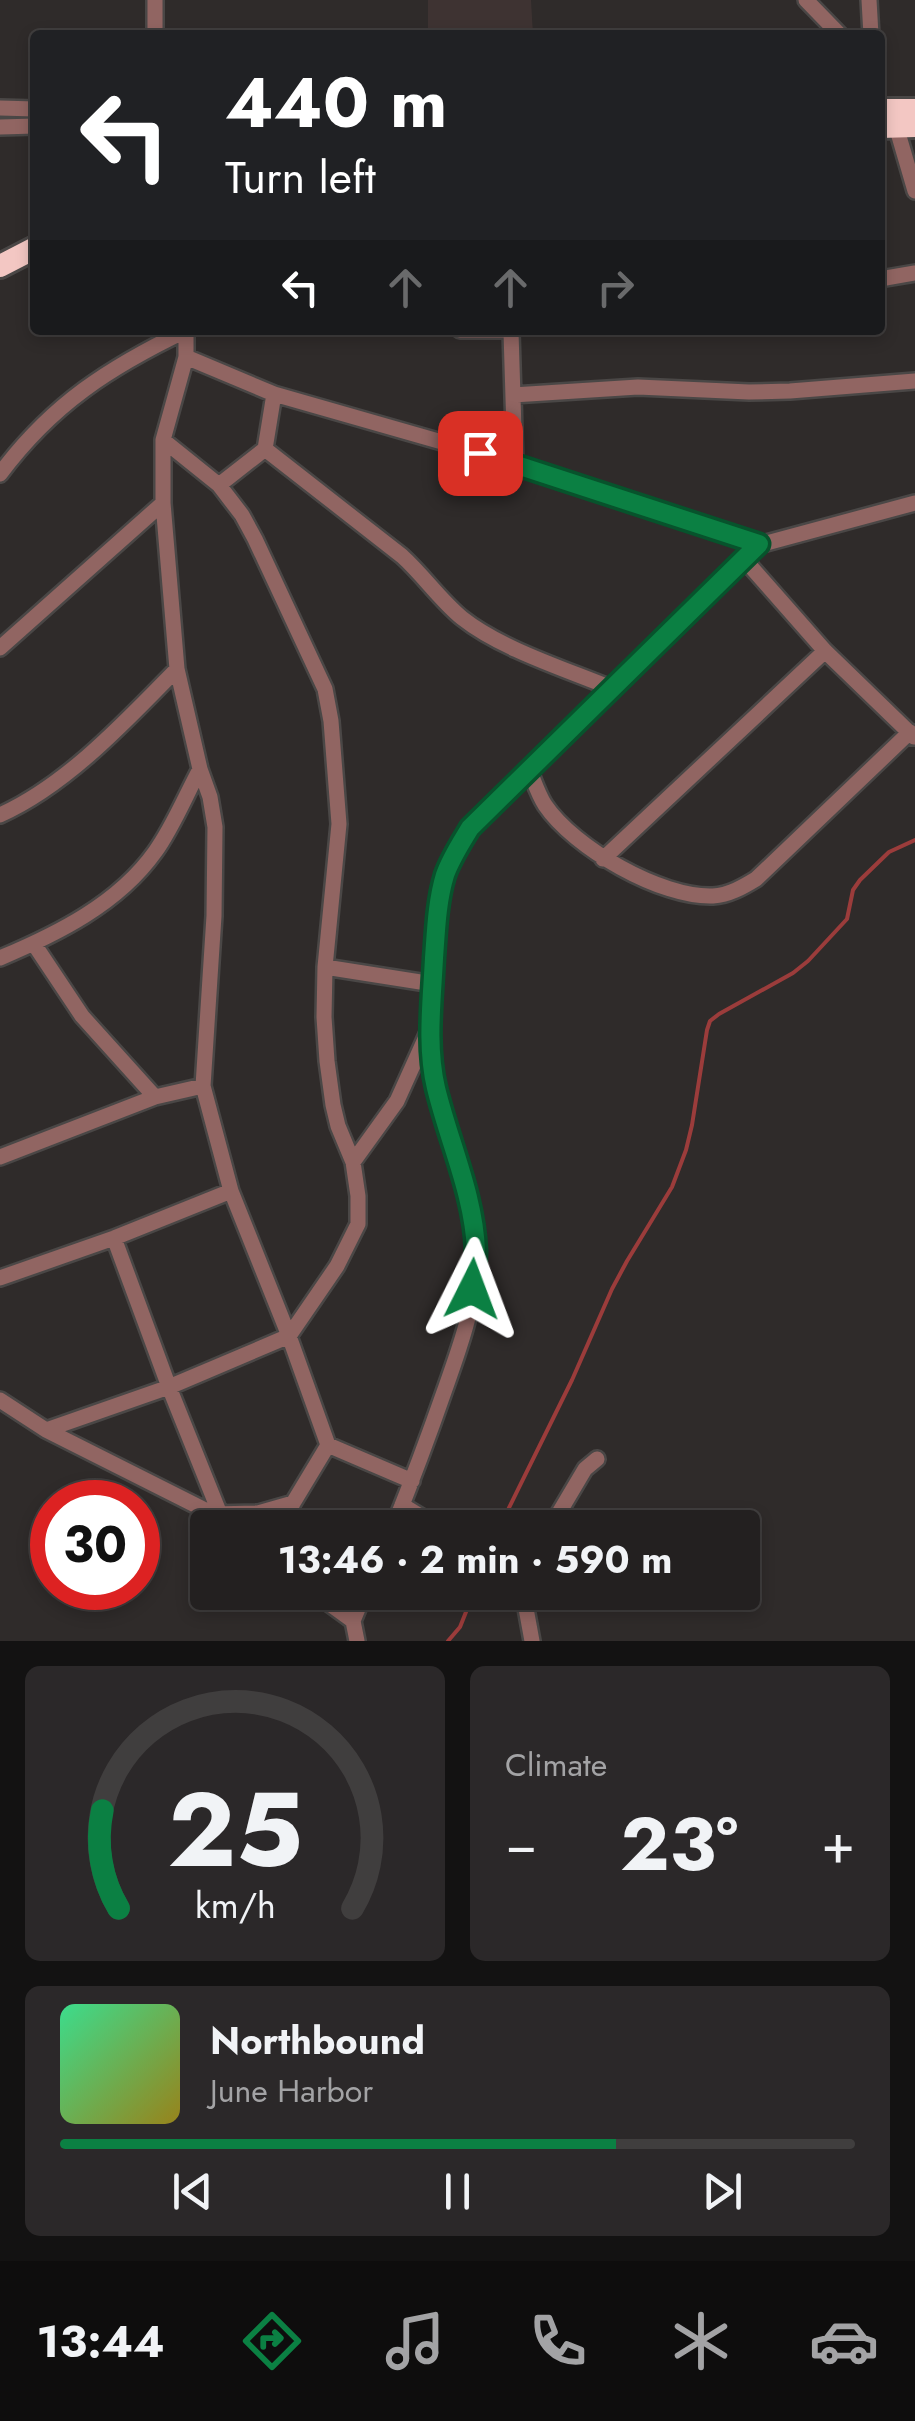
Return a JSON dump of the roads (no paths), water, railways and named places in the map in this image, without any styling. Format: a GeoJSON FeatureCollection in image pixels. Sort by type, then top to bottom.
{"type":"FeatureCollection","features":[{"type":"Feature","properties":{"kind":"highway"},"geometry":{"type":"LineString","coordinates":[[893,122],[915,110]]}},
{"type":"Feature","properties":{"kind":"highway"},"geometry":{"type":"LineString","coordinates":[[0,248],[30,233]]}},
{"type":"Feature","properties":{"kind":"highway"},"geometry":{"type":"LineString","coordinates":[[0,266],[30,251]]}},
{"type":"Feature","properties":{"kind":"street"},"geometry":{"type":"LineString","coordinates":[[155,0],[155,30]]}},
{"type":"Feature","properties":{"kind":"street"},"geometry":{"type":"LineString","coordinates":[[806,0],[835,30]]}},
{"type":"Feature","properties":{"kind":"street"},"geometry":{"type":"LineString","coordinates":[[870,0],[871,30]]}},
{"type":"Feature","properties":{"kind":"street"},"geometry":{"type":"LineString","coordinates":[[30,108],[1,108],[2,126],[30,126]]}},
{"type":"Feature","properties":{"kind":"street"},"geometry":{"type":"LineString","coordinates":[[893,122],[915,191]]}},
{"type":"Feature","properties":{"kind":"street"},"geometry":{"type":"LineString","coordinates":[[885,278],[915,273]]}},
{"type":"Feature","properties":{"kind":"street"},"geometry":{"type":"LineString","coordinates":[[0,474],[65,402],[132,358],[176,335]]}},
{"type":"Feature","properties":{"kind":"street"},"geometry":{"type":"LineString","coordinates":[[186,335],[186,357],[162,440],[162,503],[177,669],[215,828],[214,916],[203,1086],[231,1191],[328,1445],[412,1481]]}},
{"type":"Feature","properties":{"kind":"street"},"geometry":{"type":"LineString","coordinates":[[512,335],[514,463]]}},
{"type":"Feature","properties":{"kind":"street"},"geometry":{"type":"LineString","coordinates":[[186,357],[274,394],[514,463],[759,544]]}},
{"type":"Feature","properties":{"kind":"street"},"geometry":{"type":"LineString","coordinates":[[513,395],[638,386],[790,391],[915,381]]}},
{"type":"Feature","properties":{"kind":"street"},"geometry":{"type":"LineString","coordinates":[[220,485],[265,449],[274,394]]}},
{"type":"Feature","properties":{"kind":"street"},"geometry":{"type":"LineString","coordinates":[[46,1430],[168,1387],[289,1336],[337,1266],[358,1224],[352,1162],[338,1126],[327,1061],[325,967],[338,824],[325,689],[242,515],[220,485],[162,440]]}},
{"type":"Feature","properties":{"kind":"street"},"geometry":{"type":"LineString","coordinates":[[265,449],[402,556],[442,599],[479,630],[611,688]]}},
{"type":"Feature","properties":{"kind":"street"},"geometry":{"type":"LineString","coordinates":[[0,648],[162,503]]}},
{"type":"Feature","properties":{"kind":"street"},"geometry":{"type":"LineString","coordinates":[[400,1510],[462,1338],[476,1254],[466,1190],[435,1086],[430,1027],[440,896],[455,853],[470,828],[759,544],[915,503]]}},
{"type":"Feature","properties":{"kind":"street"},"geometry":{"type":"LineString","coordinates":[[529,769],[537,791],[552,813],[603,859],[673,890],[710,896],[734,892],[756,879],[913,735],[826,651],[744,559]]}},
{"type":"Feature","properties":{"kind":"street"},"geometry":{"type":"LineString","coordinates":[[603,859],[826,651]]}},
{"type":"Feature","properties":{"kind":"street"},"geometry":{"type":"LineString","coordinates":[[0,815],[93,752],[177,669]]}},
{"type":"Feature","properties":{"kind":"street"},"geometry":{"type":"LineString","coordinates":[[0,958],[34,944],[110,898],[144,866],[158,848],[200,769]]}},
{"type":"Feature","properties":{"kind":"street"},"geometry":{"type":"LineString","coordinates":[[34,944],[82,1016],[154,1097]]}},
{"type":"Feature","properties":{"kind":"street"},"geometry":{"type":"LineString","coordinates":[[325,967],[433,984]]}},
{"type":"Feature","properties":{"kind":"street"},"geometry":{"type":"LineString","coordinates":[[352,1162],[397,1100],[430,1027]]}},
{"type":"Feature","properties":{"kind":"street"},"geometry":{"type":"LineString","coordinates":[[0,1157],[154,1097],[203,1086]]}},
{"type":"Feature","properties":{"kind":"street"},"geometry":{"type":"LineString","coordinates":[[0,1278],[231,1191]]}},
{"type":"Feature","properties":{"kind":"street"},"geometry":{"type":"LineString","coordinates":[[114,1238],[218,1510]]}},
{"type":"Feature","properties":{"kind":"street"},"geometry":{"type":"LineString","coordinates":[[0,1400],[46,1430],[205,1510]]}},
{"type":"Feature","properties":{"kind":"street"},"geometry":{"type":"LineString","coordinates":[[290,1510],[328,1445]]}},
{"type":"Feature","properties":{"kind":"street"},"geometry":{"type":"LineString","coordinates":[[561,1510],[585,1469],[597,1459]]}},
{"type":"Feature","properties":{"kind":"street"},"geometry":{"type":"LineString","coordinates":[[268,1510],[292,1503]]}},
{"type":"Feature","properties":{"kind":"street"},"geometry":{"type":"LineString","coordinates":[[402,1504],[412,1510]]}},
{"type":"Feature","properties":{"kind":"street"},"geometry":{"type":"LineString","coordinates":[[338,1610],[354,1621]]}},
{"type":"Feature","properties":{"kind":"street"},"geometry":{"type":"LineString","coordinates":[[356,1641],[354,1621],[358,1610]]}},
{"type":"Feature","properties":{"kind":"street"},"geometry":{"type":"LineString","coordinates":[[526,1610],[532,1641]]}},
{"type":"Feature","properties":{"kind":"waterway"},"geometry":{"type":"LineString","coordinates":[[508,1510],[612,1289],[672,1187],[692,1125],[710,1021],[808,961],[847,919],[853,890],[860,880],[889,852],[915,840]]}},
{"type":"Feature","properties":{"kind":"waterway"},"geometry":{"type":"LineString","coordinates":[[448,1641],[460,1627],[467,1610]]}}]}
